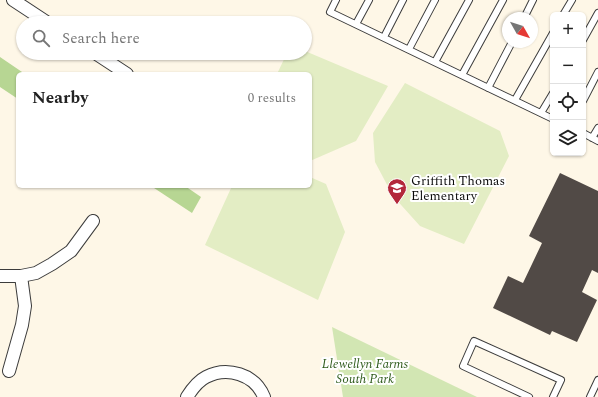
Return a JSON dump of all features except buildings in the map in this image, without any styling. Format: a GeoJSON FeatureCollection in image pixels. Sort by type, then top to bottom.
{"type":"FeatureCollection","features":[{"type":"Feature","properties":{"kind":"street"},"geometry":{"type":"LineString","coordinates":[[13,0],[37,16]]}},
{"type":"Feature","properties":{"kind":"street"},"geometry":{"type":"LineString","coordinates":[[106,60],[124,72]]}},
{"type":"Feature","properties":{"kind":"street"},"geometry":{"type":"LineString","coordinates":[[0,276],[20,276],[36,273],[64,257],[77,245],[93,221]]}},
{"type":"Feature","properties":{"kind":"street"},"geometry":{"type":"LineString","coordinates":[[9,371],[22,325],[25,306],[20,276]]}},
{"type":"Feature","properties":{"kind":"street"},"geometry":{"type":"LineString","coordinates":[[187,397],[196,384],[205,377],[227,371],[238,373],[248,378],[256,385],[264,397]]}},
{"type":"Feature","properties":{"kind":"lane"},"geometry":{"type":"LineString","coordinates":[[336,0],[330,12],[550,118]]}},
{"type":"Feature","properties":{"kind":"lane"},"geometry":{"type":"LineString","coordinates":[[356,24],[369,0]]}},
{"type":"Feature","properties":{"kind":"lane"},"geometry":{"type":"LineString","coordinates":[[384,37],[403,0]]}},
{"type":"Feature","properties":{"kind":"lane"},"geometry":{"type":"LineString","coordinates":[[409,49],[435,0]]}},
{"type":"Feature","properties":{"kind":"lane"},"geometry":{"type":"LineString","coordinates":[[435,62],[469,0]]}},
{"type":"Feature","properties":{"kind":"lane"},"geometry":{"type":"LineString","coordinates":[[462,75],[503,0]]}},
{"type":"Feature","properties":{"kind":"lane"},"geometry":{"type":"LineString","coordinates":[[527,12],[533,0]]}},
{"type":"Feature","properties":{"kind":"lane"},"geometry":{"type":"LineString","coordinates":[[565,12],[572,0]]}},
{"type":"Feature","properties":{"kind":"lane"},"geometry":{"type":"LineString","coordinates":[[586,35],[598,13]]}},
{"type":"Feature","properties":{"kind":"lane"},"geometry":{"type":"LineString","coordinates":[[515,100],[550,38]]}},
{"type":"Feature","properties":{"kind":"lane"},"geometry":{"type":"LineString","coordinates":[[488,88],[509,48]]}},
{"type":"Feature","properties":{"kind":"lane"},"geometry":{"type":"LineString","coordinates":[[586,95],[598,72]]}},
{"type":"Feature","properties":{"kind":"lane"},"geometry":{"type":"LineString","coordinates":[[541,113],[550,98]]}},
{"type":"Feature","properties":{"kind":"lane"},"geometry":{"type":"LineString","coordinates":[[586,134],[595,139],[598,128]]}},
{"type":"Feature","properties":{"kind":"lane"},"geometry":{"type":"LineString","coordinates":[[529,397],[463,366],[474,340],[561,380],[553,397]]}},
{"type":"Feature","properties":{"kind":"lane"},"geometry":{"type":"LineString","coordinates":[[590,397],[598,380]]}},
{"type":"Feature","properties":{"kind":"green space"},"geometry":{"type":"Polygon","coordinates":[[[312,54],[388,86],[356,141],[312,160],[312,72],[278,72],[284,60],[312,60],[312,54]]]}},
{"type":"Feature","properties":{"kind":"green space"},"geometry":{"type":"Polygon","coordinates":[[[0,57],[22,72],[16,72],[16,98],[0,87],[0,57]]]}},
{"type":"Feature","properties":{"kind":"green space"},"geometry":{"type":"Polygon","coordinates":[[[405,83],[500,131],[509,156],[464,244],[420,226],[393,196],[375,162],[373,133],[405,83]]]}},
{"type":"Feature","properties":{"kind":"green space"},"geometry":{"type":"Polygon","coordinates":[[[312,178],[326,184],[345,232],[318,300],[205,245],[231,188],[312,188],[312,178]]]}},
{"type":"Feature","properties":{"kind":"green space"},"geometry":{"type":"Polygon","coordinates":[[[154,188],[188,188],[201,197],[192,213],[154,188]]]}},
{"type":"Feature","properties":{"kind":"green space","name":"Llewellyn Farms South Park"},"geometry":{"type":"Polygon","coordinates":[[[332,327],[477,397],[343,397],[332,327]]]}},
{"type":"Feature","properties":{"kind":"place","name":"Griffith Thomas Elementary"},"geometry":{"type":"Point","coordinates":[397,205]}}]}
